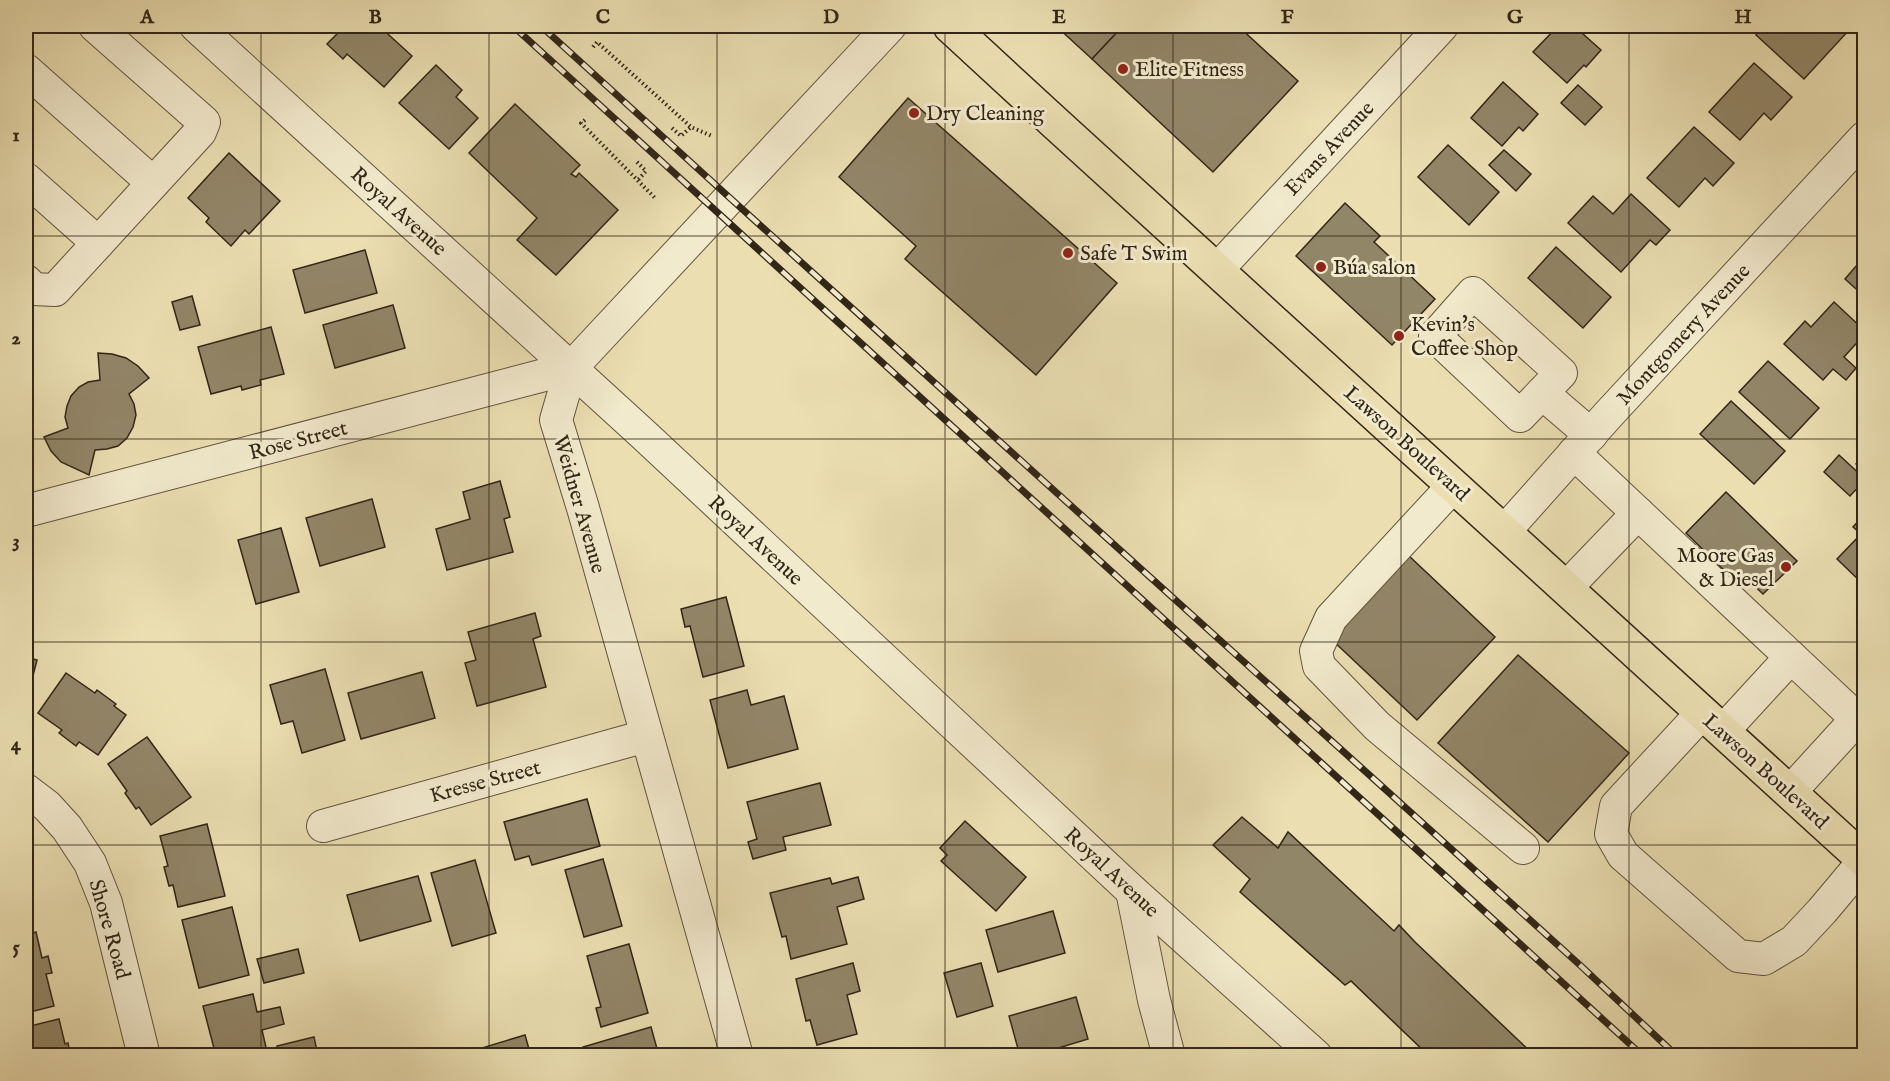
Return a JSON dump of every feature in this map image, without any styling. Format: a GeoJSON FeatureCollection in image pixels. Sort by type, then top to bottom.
{"type":"FeatureCollection","features":[{"type":"Feature","properties":{"kind":"main road","name":"Lawson Boulevard"},"geometry":{"type":"LineString","coordinates":[[950,26],[1864,861]]}},
{"type":"Feature","properties":{"kind":"street"},"geometry":{"type":"LineString","coordinates":[[26,281],[34,289],[55,290],[200,132],[204,122],[95,26]]}},
{"type":"Feature","properties":{"kind":"street","name":"Royal Avenue"},"geometry":{"type":"LineString","coordinates":[[196,26],[571,368],[1132,891],[1317,1056]]}},
{"type":"Feature","properties":{"kind":"street","name":"Weidner Avenue"},"geometry":{"type":"LineString","coordinates":[[737,1056],[583,508],[556,420],[571,368],[890,26]]}},
{"type":"Feature","properties":{"kind":"street","name":"Evans Avenue"},"geometry":{"type":"LineString","coordinates":[[1217,270],[1442,26]]}},
{"type":"Feature","properties":{"kind":"street"},"geometry":{"type":"LineString","coordinates":[[26,70],[153,183]]}},
{"type":"Feature","properties":{"kind":"street","name":"Montgomery Avenue"},"geometry":{"type":"LineString","coordinates":[[1504,532],[1864,138]]}},
{"type":"Feature","properties":{"kind":"street"},"geometry":{"type":"LineString","coordinates":[[26,179],[98,243]]}},
{"type":"Feature","properties":{"kind":"street","name":"Rose Street"},"geometry":{"type":"LineString","coordinates":[[26,511],[571,368]]}},
{"type":"Feature","properties":{"kind":"street"},"geometry":{"type":"LineString","coordinates":[[1542,393],[1638,513],[1791,657],[1861,715],[1790,792]]}},
{"type":"Feature","properties":{"kind":"street"},"geometry":{"type":"LineString","coordinates":[[1453,486],[1330,618],[1316,651],[1317,658],[1319,666],[1377,726],[1523,848]]}},
{"type":"Feature","properties":{"kind":"street"},"geometry":{"type":"LineString","coordinates":[[1566,588],[1638,513]]}},
{"type":"Feature","properties":{"kind":"street"},"geometry":{"type":"LineString","coordinates":[[1791,657],[1616,806],[1611,834],[1623,855],[1738,956],[1764,958],[1794,941],[1864,861]]}},
{"type":"Feature","properties":{"kind":"street","name":"Kresse Street"},"geometry":{"type":"LineString","coordinates":[[323,826],[646,736]]}},
{"type":"Feature","properties":{"kind":"street","name":"Shore Road"},"geometry":{"type":"LineString","coordinates":[[26,790],[47,806],[67,828],[90,863],[106,903],[144,1056]]}},
{"type":"Feature","properties":{"kind":"street"},"geometry":{"type":"LineString","coordinates":[[1132,891],[1154,1000],[1169,1056]]}},
{"type":"Feature","properties":{"kind":"path"},"geometry":{"type":"LineString","coordinates":[[593,47],[597,42],[691,127],[712,136]]}},
{"type":"Feature","properties":{"kind":"path"},"geometry":{"type":"LineString","coordinates":[[585,120],[581,123],[655,198]]}},
{"type":"Feature","properties":{"kind":"path"},"geometry":{"type":"LineString","coordinates":[[672,128],[681,136],[691,127]]}},
{"type":"Feature","properties":{"kind":"path"},"geometry":{"type":"LineString","coordinates":[[637,162],[646,171],[638,180]]}},
{"type":"Feature","properties":{"kind":"building"},"geometry":{"type":"Polygon","coordinates":[[[345,26],[379,26],[412,56],[384,87],[347,54],[343,59],[327,44],[345,26]]]}},
{"type":"Feature","properties":{"kind":"building"},"geometry":{"type":"Polygon","coordinates":[[[1056,26],[1123,26],[1092,59],[1056,26]]]}},
{"type":"Feature","properties":{"kind":"building"},"geometry":{"type":"Polygon","coordinates":[[[1123,26],[1238,26],[1298,81],[1213,172],[1092,59],[1123,26]]]}},
{"type":"Feature","properties":{"kind":"building"},"geometry":{"type":"Polygon","coordinates":[[[1558,26],[1574,26],[1601,50],[1567,83],[1533,52],[1558,26]]]}},
{"type":"Feature","properties":{"kind":"building"},"geometry":{"type":"Polygon","coordinates":[[[1764,26],[1848,26],[1851,28],[1804,79],[1756,35],[1764,26]]]}},
{"type":"Feature","properties":{"kind":"building"},"geometry":{"type":"Polygon","coordinates":[[[1754,63],[1792,97],[1771,120],[1764,113],[1740,140],[1709,112],[1754,63]]]}},
{"type":"Feature","properties":{"kind":"building"},"geometry":{"type":"Polygon","coordinates":[[[436,65],[462,90],[456,97],[478,118],[449,149],[399,103],[436,65]]]}},
{"type":"Feature","properties":{"kind":"building"},"geometry":{"type":"Polygon","coordinates":[[[1503,82],[1538,114],[1523,131],[1519,127],[1502,146],[1471,118],[1503,82]]]}},
{"type":"Feature","properties":{"kind":"building"},"geometry":{"type":"Polygon","coordinates":[[[1578,85],[1602,107],[1585,125],[1561,103],[1578,85]]]}},
{"type":"Feature","properties":{"kind":"building"},"geometry":{"type":"Polygon","coordinates":[[[908,98],[1117,283],[1036,375],[905,259],[916,246],[839,177],[908,98]]]}},
{"type":"Feature","properties":{"kind":"building"},"geometry":{"type":"Polygon","coordinates":[[[515,104],[580,165],[571,174],[576,177],[579,173],[618,210],[556,275],[517,240],[537,218],[469,153],[515,104]]]}},
{"type":"Feature","properties":{"kind":"building"},"geometry":{"type":"Polygon","coordinates":[[[1694,127],[1734,163],[1713,186],[1705,178],[1679,207],[1647,178],[1694,127]]]}},
{"type":"Feature","properties":{"kind":"building"},"geometry":{"type":"Polygon","coordinates":[[[1448,145],[1499,192],[1469,225],[1418,177],[1448,145]]]}},
{"type":"Feature","properties":{"kind":"building"},"geometry":{"type":"Polygon","coordinates":[[[1504,150],[1531,174],[1516,191],[1489,165],[1504,150]]]}},
{"type":"Feature","properties":{"kind":"building"},"geometry":{"type":"Polygon","coordinates":[[[229,153],[280,201],[249,234],[245,230],[231,246],[206,222],[209,218],[188,198],[229,153]]]}},
{"type":"Feature","properties":{"kind":"building"},"geometry":{"type":"Polygon","coordinates":[[[1631,194],[1670,230],[1656,245],[1650,240],[1621,272],[1568,223],[1593,196],[1613,214],[1631,194]]]}},
{"type":"Feature","properties":{"kind":"building"},"geometry":{"type":"Polygon","coordinates":[[[1345,203],[1380,236],[1374,242],[1435,299],[1392,345],[1296,256],[1345,203]]]}},
{"type":"Feature","properties":{"kind":"building"},"geometry":{"type":"Polygon","coordinates":[[[1556,247],[1611,297],[1583,328],[1528,278],[1556,247]]]}},
{"type":"Feature","properties":{"kind":"building"},"geometry":{"type":"Polygon","coordinates":[[[365,250],[377,293],[305,313],[293,270],[365,250]]]}},
{"type":"Feature","properties":{"kind":"building"},"geometry":{"type":"Polygon","coordinates":[[[1864,257],[1864,296],[1845,279],[1864,257]]]}},
{"type":"Feature","properties":{"kind":"building"},"geometry":{"type":"Polygon","coordinates":[[[192,296],[200,325],[180,330],[172,302],[192,296]]]}},
{"type":"Feature","properties":{"kind":"building"},"geometry":{"type":"Polygon","coordinates":[[[1834,302],[1864,330],[1864,335],[1844,357],[1856,368],[1846,380],[1833,369],[1823,380],[1784,344],[1805,321],[1811,327],[1834,302]]]}},
{"type":"Feature","properties":{"kind":"building"},"geometry":{"type":"Polygon","coordinates":[[[393,305],[405,348],[335,368],[323,325],[393,305]]]}},
{"type":"Feature","properties":{"kind":"building"},"geometry":{"type":"Polygon","coordinates":[[[271,327],[284,374],[260,380],[261,385],[242,390],[241,386],[211,394],[198,347],[271,327]]]}},
{"type":"Feature","properties":{"kind":"building"},"geometry":{"type":"Polygon","coordinates":[[[98,353],[126,358],[138,366],[149,378],[129,394],[136,415],[127,438],[118,446],[95,450],[89,475],[61,462],[51,451],[44,437],[68,428],[65,417],[71,396],[79,387],[88,382],[100,380],[98,353]]]}},
{"type":"Feature","properties":{"kind":"building"},"geometry":{"type":"Polygon","coordinates":[[[1768,361],[1819,408],[1790,439],[1739,392],[1768,361]]]}},
{"type":"Feature","properties":{"kind":"building"},"geometry":{"type":"Polygon","coordinates":[[[1731,401],[1785,451],[1754,484],[1700,434],[1731,401]]]}},
{"type":"Feature","properties":{"kind":"building"},"geometry":{"type":"Polygon","coordinates":[[[1864,454],[1864,471],[1856,464],[1864,454]]]}},
{"type":"Feature","properties":{"kind":"building"},"geometry":{"type":"Polygon","coordinates":[[[1839,455],[1864,478],[1864,481],[1850,496],[1824,472],[1839,455]]]}},
{"type":"Feature","properties":{"kind":"building"},"geometry":{"type":"Polygon","coordinates":[[[500,481],[510,517],[504,519],[513,552],[447,570],[436,529],[470,519],[463,492],[500,481]]]}},
{"type":"Feature","properties":{"kind":"building"},"geometry":{"type":"Polygon","coordinates":[[[1726,492],[1797,561],[1763,594],[1740,572],[1733,579],[1686,533],[1726,492]]]}},
{"type":"Feature","properties":{"kind":"building"},"geometry":{"type":"Polygon","coordinates":[[[372,499],[385,547],[320,566],[306,518],[372,499]]]}},
{"type":"Feature","properties":{"kind":"building"},"geometry":{"type":"Polygon","coordinates":[[[1864,515],[1864,585],[1837,559],[1861,534],[1853,527],[1864,515]]]}},
{"type":"Feature","properties":{"kind":"building"},"geometry":{"type":"Polygon","coordinates":[[[281,528],[299,592],[256,604],[238,540],[281,528]]]}},
{"type":"Feature","properties":{"kind":"building"},"geometry":{"type":"Polygon","coordinates":[[[1408,555],[1495,637],[1417,720],[1330,638],[1408,555]]]}},
{"type":"Feature","properties":{"kind":"building"},"geometry":{"type":"Polygon","coordinates":[[[726,597],[744,666],[703,677],[690,626],[685,627],[681,609],[726,597]]]}},
{"type":"Feature","properties":{"kind":"building"},"geometry":{"type":"Polygon","coordinates":[[[535,613],[541,636],[533,639],[546,687],[477,706],[465,663],[476,660],[468,632],[535,613]]]}},
{"type":"Feature","properties":{"kind":"building"},"geometry":{"type":"Polygon","coordinates":[[[1518,655],[1629,753],[1548,842],[1438,743],[1518,655]]]}},
{"type":"Feature","properties":{"kind":"building"},"geometry":{"type":"Polygon","coordinates":[[[26,657],[37,660],[26,703],[26,657]]]}},
{"type":"Feature","properties":{"kind":"building"},"geometry":{"type":"Polygon","coordinates":[[[325,669],[345,740],[302,753],[293,721],[281,724],[270,685],[325,669]]]}},
{"type":"Feature","properties":{"kind":"building"},"geometry":{"type":"Polygon","coordinates":[[[422,672],[435,718],[361,739],[348,693],[422,672]]]}},
{"type":"Feature","properties":{"kind":"building"},"geometry":{"type":"Polygon","coordinates":[[[66,673],[95,693],[97,690],[116,704],[114,706],[126,715],[98,755],[79,742],[76,746],[59,733],[62,730],[38,713],[66,673]]]}},
{"type":"Feature","properties":{"kind":"building"},"geometry":{"type":"Polygon","coordinates":[[[747,690],[751,705],[784,696],[798,749],[728,768],[710,700],[747,690]]]}},
{"type":"Feature","properties":{"kind":"building"},"geometry":{"type":"Polygon","coordinates":[[[147,737],[191,797],[151,825],[139,807],[136,809],[125,793],[127,791],[108,764],[147,737]]]}},
{"type":"Feature","properties":{"kind":"building"},"geometry":{"type":"Polygon","coordinates":[[[820,783],[831,825],[783,837],[786,850],[753,859],[748,842],[757,839],[747,802],[820,783]]]}},
{"type":"Feature","properties":{"kind":"building"},"geometry":{"type":"Polygon","coordinates":[[[587,799],[600,846],[532,865],[529,856],[515,860],[504,822],[587,799]]]}},
{"type":"Feature","properties":{"kind":"building"},"geometry":{"type":"Polygon","coordinates":[[[1242,817],[1278,848],[1288,832],[1394,931],[1399,925],[1535,1056],[1429,1056],[1351,981],[1345,985],[1240,892],[1250,879],[1213,845],[1242,817]]]}},
{"type":"Feature","properties":{"kind":"building"},"geometry":{"type":"Polygon","coordinates":[[[965,821],[1026,877],[996,911],[941,861],[947,855],[940,848],[965,821]]]}},
{"type":"Feature","properties":{"kind":"building"},"geometry":{"type":"Polygon","coordinates":[[[207,824],[225,896],[178,907],[173,885],[169,886],[164,867],[168,866],[160,836],[207,824]]]}},
{"type":"Feature","properties":{"kind":"building"},"geometry":{"type":"Polygon","coordinates":[[[603,859],[622,926],[584,937],[565,870],[603,859]]]}},
{"type":"Feature","properties":{"kind":"building"},"geometry":{"type":"Polygon","coordinates":[[[475,860],[496,933],[452,946],[431,873],[475,860]]]}},
{"type":"Feature","properties":{"kind":"building"},"geometry":{"type":"Polygon","coordinates":[[[418,876],[431,921],[360,941],[347,895],[418,876]]]}},
{"type":"Feature","properties":{"kind":"building"},"geometry":{"type":"Polygon","coordinates":[[[858,877],[864,899],[837,907],[847,944],[791,959],[786,936],[782,937],[770,893],[830,878],[832,884],[858,877]]]}},
{"type":"Feature","properties":{"kind":"building"},"geometry":{"type":"Polygon","coordinates":[[[232,907],[249,975],[199,988],[182,920],[232,907]]]}},
{"type":"Feature","properties":{"kind":"building"},"geometry":{"type":"Polygon","coordinates":[[[1053,911],[1065,953],[998,972],[986,930],[1053,911]]]}},
{"type":"Feature","properties":{"kind":"building"},"geometry":{"type":"Polygon","coordinates":[[[36,932],[42,958],[48,956],[52,973],[46,974],[54,1006],[26,1013],[26,935],[36,932]]]}},
{"type":"Feature","properties":{"kind":"building"},"geometry":{"type":"Polygon","coordinates":[[[629,944],[648,1013],[601,1027],[596,1008],[601,1007],[587,956],[629,944]]]}},
{"type":"Feature","properties":{"kind":"building"},"geometry":{"type":"Polygon","coordinates":[[[298,949],[304,973],[264,983],[257,959],[298,949]]]}},
{"type":"Feature","properties":{"kind":"building"},"geometry":{"type":"Polygon","coordinates":[[[853,963],[860,991],[847,995],[857,1034],[817,1045],[810,1020],[806,1021],[796,979],[853,963]]]}},
{"type":"Feature","properties":{"kind":"building"},"geometry":{"type":"Polygon","coordinates":[[[981,963],[993,1006],[957,1017],[944,973],[981,963]]]}},
{"type":"Feature","properties":{"kind":"building"},"geometry":{"type":"Polygon","coordinates":[[[253,994],[257,1012],[280,1007],[284,1024],[262,1030],[268,1056],[216,1056],[203,1006],[253,994]]]}},
{"type":"Feature","properties":{"kind":"building"},"geometry":{"type":"Polygon","coordinates":[[[1076,997],[1088,1039],[1032,1056],[1020,1056],[1009,1016],[1076,997]]]}},
{"type":"Feature","properties":{"kind":"building"},"geometry":{"type":"Polygon","coordinates":[[[59,1019],[70,1054],[26,1056],[26,1027],[59,1019]]]}},
{"type":"Feature","properties":{"kind":"building"},"geometry":{"type":"Polygon","coordinates":[[[651,1027],[659,1056],[585,1056],[583,1047],[651,1027]]]}},
{"type":"Feature","properties":{"kind":"building"},"geometry":{"type":"Polygon","coordinates":[[[525,1035],[531,1056],[459,1056],[459,1055],[525,1035]]]}},
{"type":"Feature","properties":{"kind":"building"},"geometry":{"type":"Polygon","coordinates":[[[314,1037],[318,1056],[280,1056],[277,1046],[314,1037]]]}},
{"type":"Feature","properties":{"kind":"building"},"geometry":{"type":"Polygon","coordinates":[[[1089,1048],[1091,1056],[1065,1056],[1089,1048]]]}},
{"type":"Feature","properties":{"kind":"building"},"geometry":{"type":"Polygon","coordinates":[[[877,1049],[879,1056],[853,1056],[877,1049]]]}},
{"type":"Feature","properties":{"kind":"railway"},"geometry":{"type":"LineString","coordinates":[[513,26],[1643,1056]]}},
{"type":"Feature","properties":{"kind":"railway"},"geometry":{"type":"LineString","coordinates":[[541,26],[1581,966],[1677,1056]]}},
{"type":"Feature","properties":{"kind":"place","name":"Elite Fitness"},"geometry":{"type":"Point","coordinates":[1123,69]}},
{"type":"Feature","properties":{"kind":"place","name":"Dry Cleaning"},"geometry":{"type":"Point","coordinates":[914,113]}},
{"type":"Feature","properties":{"kind":"place","name":"Safe T Swim"},"geometry":{"type":"Point","coordinates":[1068,253]}},
{"type":"Feature","properties":{"kind":"place","name":"Búa salon"},"geometry":{"type":"Point","coordinates":[1321,267]}},
{"type":"Feature","properties":{"kind":"place","name":"Kevin's Coffee Shop"},"geometry":{"type":"Point","coordinates":[1399,336]}},
{"type":"Feature","properties":{"kind":"place","name":"Moore Gas & Diesel"},"geometry":{"type":"Point","coordinates":[1786,567]}}]}
